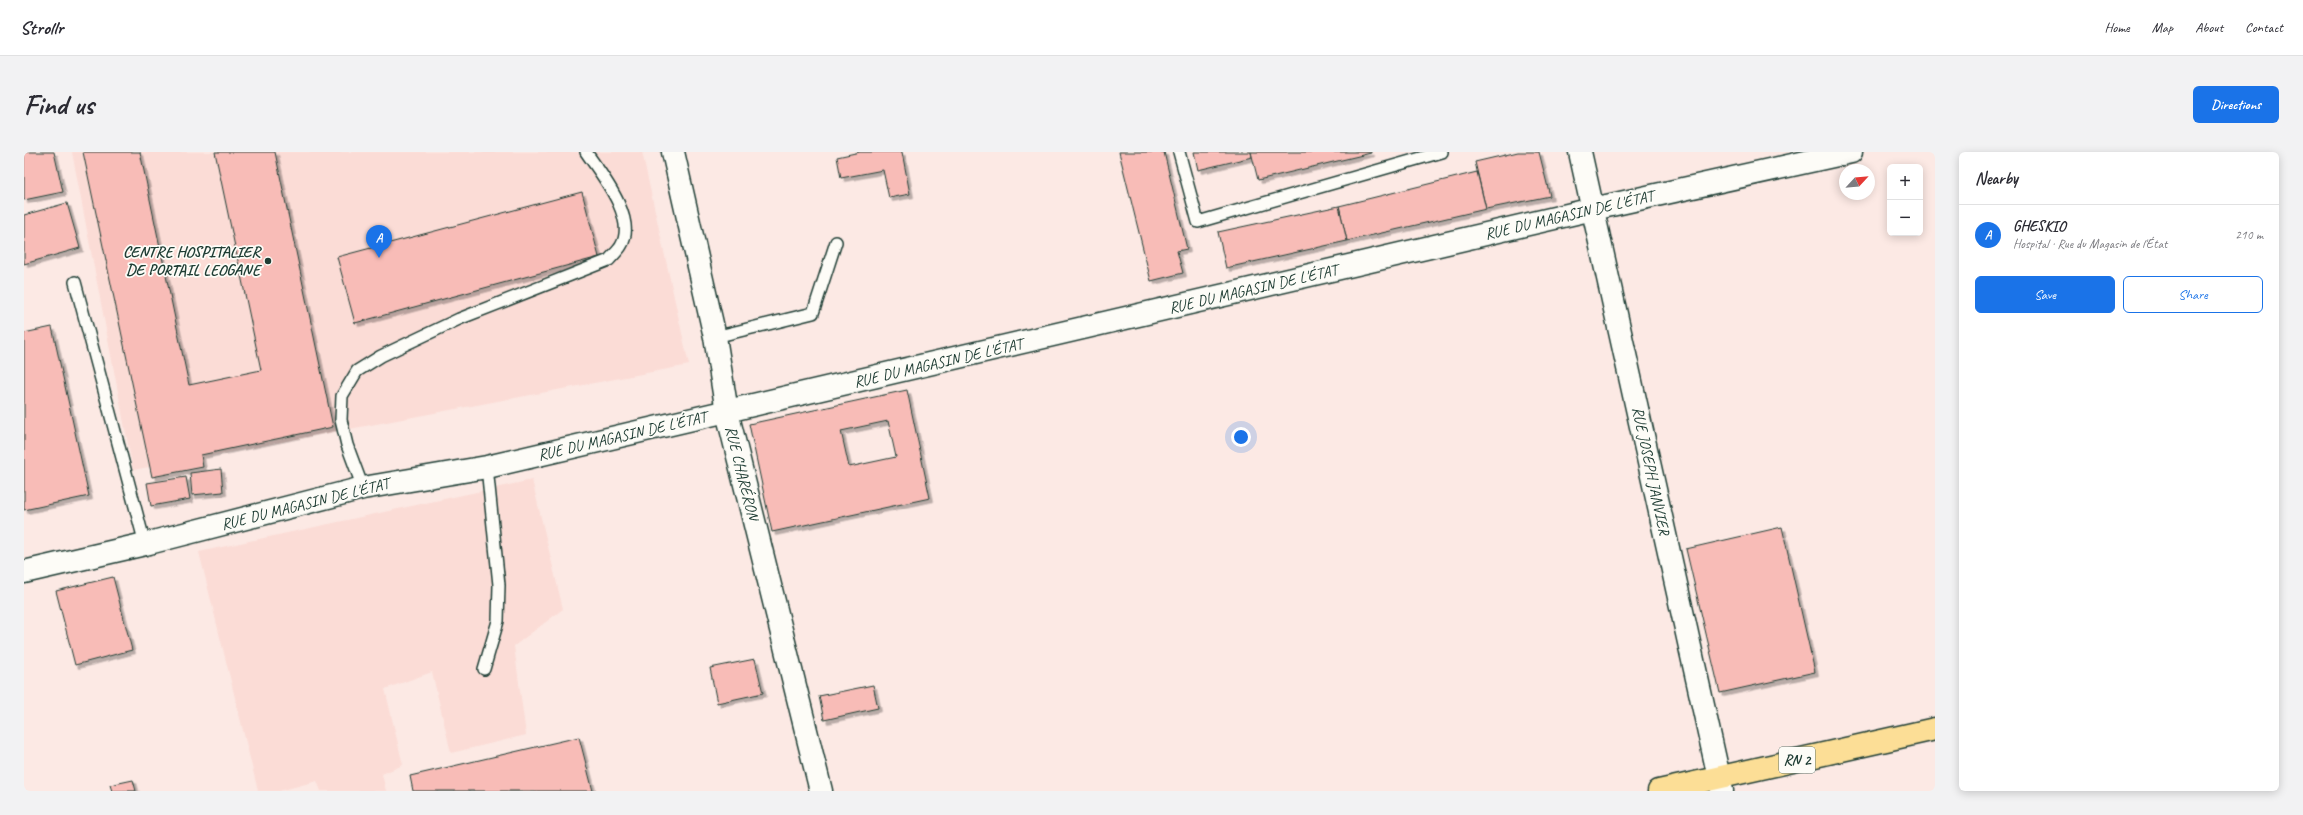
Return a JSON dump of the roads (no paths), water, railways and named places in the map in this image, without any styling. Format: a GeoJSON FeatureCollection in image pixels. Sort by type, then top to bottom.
{"type":"FeatureCollection","features":[{"type":"Feature","properties":{"kind":"main road","name":"RN 2"},"geometry":{"type":"LineString","coordinates":[[1659,791],[1720,784],[1935,729]]}},
{"type":"Feature","properties":{"kind":"street","name":"RUE CHARÉRON"},"geometry":{"type":"LineString","coordinates":[[673,152],[715,337],[727,412],[821,791]]}},
{"type":"Feature","properties":{"kind":"street","name":"RUE JOSEPH JANVIER"},"geometry":{"type":"LineString","coordinates":[[1580,152],[1720,784]]}},
{"type":"Feature","properties":{"kind":"street","name":"RUE DU MAGASIN DE L'ÉTAT"},"geometry":{"type":"LineString","coordinates":[[24,572],[145,544],[363,488],[487,467],[1593,209],[1851,152]]}},
{"type":"Feature","properties":{"kind":"lane"},"geometry":{"type":"LineString","coordinates":[[363,488],[347,444],[341,420],[342,396],[357,371],[381,356],[459,319],[609,260],[622,245],[626,226],[619,204],[586,152]]}},
{"type":"Feature","properties":{"kind":"lane"},"geometry":{"type":"LineString","coordinates":[[1179,152],[1198,222],[1442,152]]}},
{"type":"Feature","properties":{"kind":"lane"},"geometry":{"type":"LineString","coordinates":[[715,337],[813,313],[836,242]]}},
{"type":"Feature","properties":{"kind":"lane"},"geometry":{"type":"LineString","coordinates":[[75,282],[145,544]]}},
{"type":"Feature","properties":{"kind":"lane"},"geometry":{"type":"LineString","coordinates":[[484,669],[498,620],[499,585],[487,467]]}},
{"type":"Feature","properties":{"kind":"place","name":"GHESKIO"},"geometry":{"type":"Point","coordinates":[379,258]}},
{"type":"Feature","properties":{"kind":"place","name":"CENTRE HOSPITALIER DE PORTAIL LEOGANE"},"geometry":{"type":"Point","coordinates":[268,261]}}]}
